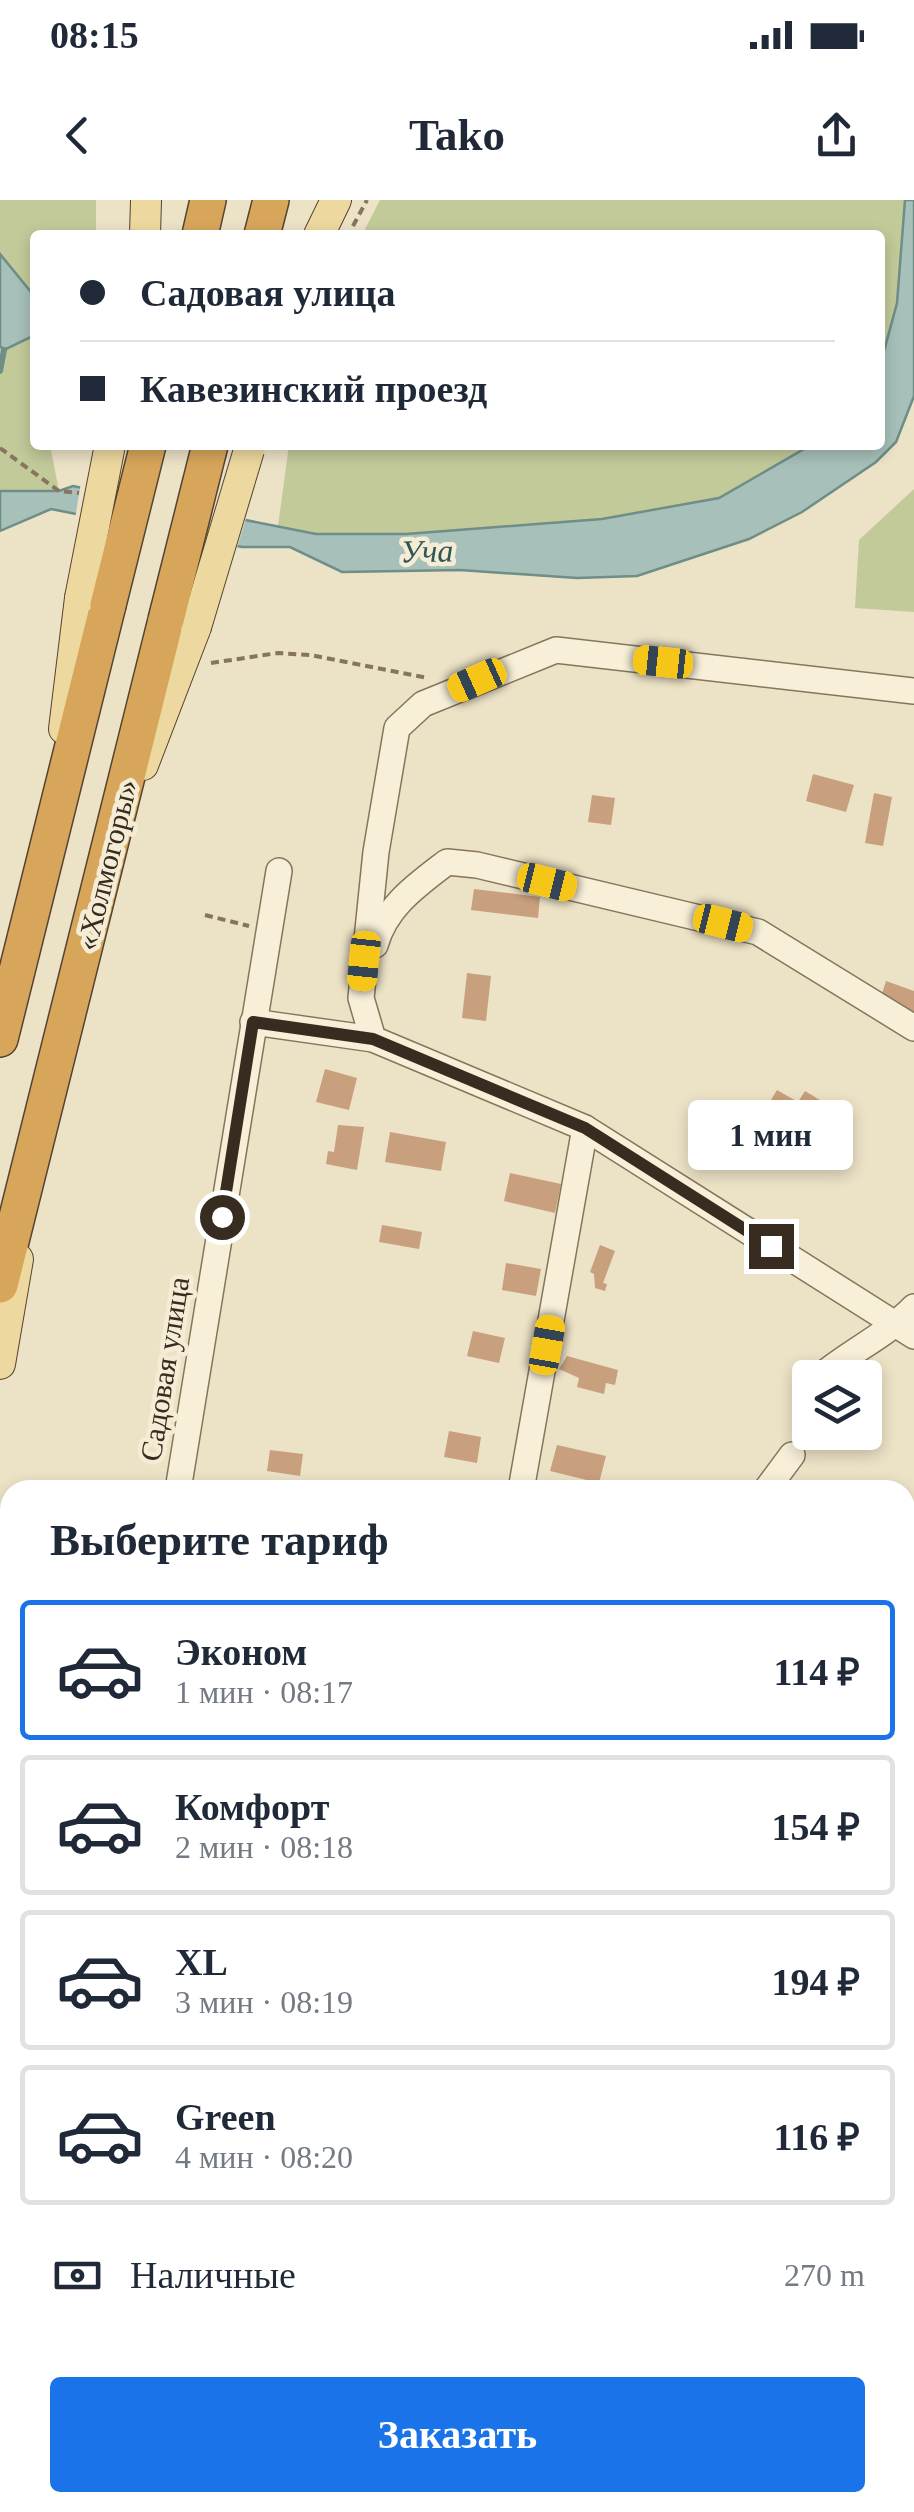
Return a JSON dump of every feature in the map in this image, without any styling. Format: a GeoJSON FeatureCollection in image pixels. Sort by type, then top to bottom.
{"type":"FeatureCollection","features":[{"type":"Feature","properties":{"kind":"highway"},"geometry":{"type":"LineString","coordinates":[[263,230],[271,200]]}},
{"type":"Feature","properties":{"kind":"highway","name":"«Холмогоры»"},"geometry":{"type":"LineString","coordinates":[[0,1039],[54,818],[94,602],[146,450]]}},
{"type":"Feature","properties":{"kind":"highway","name":"«Холмогоры»"},"geometry":{"type":"LineString","coordinates":[[0,1285],[110,852],[181,624],[209,450]]}},
{"type":"Feature","properties":{"kind":"main road"},"geometry":{"type":"LineString","coordinates":[[145,230],[146,200]]}},
{"type":"Feature","properties":{"kind":"main road"},"geometry":{"type":"LineString","coordinates":[[321,230],[336,200]]}},
{"type":"Feature","properties":{"kind":"main road"},"geometry":{"type":"LineString","coordinates":[[94,602],[109,450]]}},
{"type":"Feature","properties":{"kind":"main road"},"geometry":{"type":"LineString","coordinates":[[181,624],[248,450]]}},
{"type":"Feature","properties":{"kind":"main road"},"geometry":{"type":"LineString","coordinates":[[0,1364],[36,1151]]}},
{"type":"Feature","properties":{"kind":"street"},"geometry":{"type":"LineString","coordinates":[[373,1039],[361,998],[376,852],[397,728],[423,704],[556,650],[914,691]]}},
{"type":"Feature","properties":{"kind":"street"},"geometry":{"type":"LineString","coordinates":[[361,998],[380,925],[402,897],[447,862],[758,932],[914,1028]]}},
{"type":"Feature","properties":{"kind":"street","name":"Садовая улица"},"geometry":{"type":"LineString","coordinates":[[180,1480],[279,871]]}},
{"type":"Feature","properties":{"kind":"street"},"geometry":{"type":"LineString","coordinates":[[253,1022],[373,1039],[585,1128],[905,1331]]}},
{"type":"Feature","properties":{"kind":"street"},"geometry":{"type":"LineString","coordinates":[[523,1480],[585,1128]]}},
{"type":"Feature","properties":{"kind":"street"},"geometry":{"type":"LineString","coordinates":[[905,1331],[914,1306]]}},
{"type":"Feature","properties":{"kind":"street"},"geometry":{"type":"LineString","coordinates":[[842,1360],[870,1338],[905,1331]]}},
{"type":"Feature","properties":{"kind":"street"},"geometry":{"type":"LineString","coordinates":[[773,1480],[792,1455]]}},
{"type":"Feature","properties":{"kind":"path"},"geometry":{"type":"LineString","coordinates":[[351,230],[367,200]]}},
{"type":"Feature","properties":{"kind":"path"},"geometry":{"type":"LineString","coordinates":[[211,663],[278,653],[310,655],[408,676],[477,680]]}},
{"type":"Feature","properties":{"kind":"path"},"geometry":{"type":"LineString","coordinates":[[205,915],[267,930]]}},
{"type":"Feature","properties":{"kind":"green space"},"geometry":{"type":"Polygon","coordinates":[[[0,200],[96,200],[96,230],[30,230],[30,291],[0,254],[0,200]]]}},
{"type":"Feature","properties":{"kind":"green space"},"geometry":{"type":"Polygon","coordinates":[[[380,200],[905,200],[897,303],[885,349],[885,230],[365,230],[380,200]]]}},
{"type":"Feature","properties":{"kind":"green space"},"geometry":{"type":"Polygon","coordinates":[[[30,338],[30,450],[51,450],[59,491],[0,491],[0,346],[5,350],[30,338]]]}},
{"type":"Feature","properties":{"kind":"green space"},"geometry":{"type":"Polygon","coordinates":[[[288,450],[802,450],[719,498],[602,519],[406,534],[316,534],[278,526],[288,450]]]}},
{"type":"Feature","properties":{"kind":"green space"},"geometry":{"type":"Polygon","coordinates":[[[914,489],[914,612],[855,608],[859,540],[914,489]]]}},
{"type":"Feature","properties":{"kind":"water","name":"Уча"},"geometry":{"type":"Polygon","coordinates":[[[905,200],[914,200],[914,396],[896,442],[876,462],[802,512],[749,539],[637,576],[577,578],[460,570],[342,572],[290,547],[242,547],[51,509],[0,531],[0,491],[59,491],[73,486],[316,534],[406,534],[602,519],[719,498],[802,450],[885,450],[885,347],[897,303],[905,200]]]}},
{"type":"Feature","properties":{"kind":"water"},"geometry":{"type":"Polygon","coordinates":[[[0,254],[30,291],[30,337],[4,350],[0,346],[0,254]]]}},
{"type":"Feature","properties":{"kind":"pier"},"geometry":{"type":"Polygon","coordinates":[[[81,482],[247,515],[236,551],[75,519],[81,482]]]}},
{"type":"Feature","properties":{"kind":"building"},"geometry":{"type":"Polygon","coordinates":[[[813,774],[854,785],[846,812],[806,801],[813,774]]]}},
{"type":"Feature","properties":{"kind":"building"},"geometry":{"type":"Polygon","coordinates":[[[874,793],[892,797],[883,846],[865,843],[874,793]]]}},
{"type":"Feature","properties":{"kind":"building"},"geometry":{"type":"Polygon","coordinates":[[[592,795],[615,798],[611,825],[588,822],[592,795]]]}},
{"type":"Feature","properties":{"kind":"building"},"geometry":{"type":"Polygon","coordinates":[[[474,889],[540,897],[538,918],[471,910],[474,889]]]}},
{"type":"Feature","properties":{"kind":"building"},"geometry":{"type":"Polygon","coordinates":[[[467,973],[491,976],[486,1021],[462,1018],[467,973]]]}},
{"type":"Feature","properties":{"kind":"building"},"geometry":{"type":"Polygon","coordinates":[[[886,981],[914,991],[914,1015],[879,1003],[886,981]]]}},
{"type":"Feature","properties":{"kind":"building"},"geometry":{"type":"Polygon","coordinates":[[[325,1069],[357,1078],[349,1110],[316,1102],[325,1069]]]}},
{"type":"Feature","properties":{"kind":"building"},"geometry":{"type":"Polygon","coordinates":[[[777,1090],[798,1102],[805,1091],[825,1103],[804,1137],[814,1143],[802,1162],[743,1126],[754,1107],[763,1113],[777,1090]]]}},
{"type":"Feature","properties":{"kind":"building"},"geometry":{"type":"Polygon","coordinates":[[[338,1125],[364,1127],[357,1170],[326,1164],[328,1151],[334,1152],[338,1125]]]}},
{"type":"Feature","properties":{"kind":"building"},"geometry":{"type":"Polygon","coordinates":[[[390,1132],[446,1142],[441,1171],[385,1162],[390,1132]]]}},
{"type":"Feature","properties":{"kind":"building"},"geometry":{"type":"Polygon","coordinates":[[[510,1173],[561,1184],[555,1213],[504,1201],[510,1173]]]}},
{"type":"Feature","properties":{"kind":"building"},"geometry":{"type":"Polygon","coordinates":[[[382,1225],[422,1232],[419,1249],[379,1242],[382,1225]]]}},
{"type":"Feature","properties":{"kind":"building"},"geometry":{"type":"Polygon","coordinates":[[[600,1245],[615,1251],[603,1283],[607,1284],[605,1291],[595,1288],[594,1274],[590,1272],[600,1245]]]}},
{"type":"Feature","properties":{"kind":"building"},"geometry":{"type":"Polygon","coordinates":[[[506,1263],[541,1269],[536,1296],[502,1290],[506,1263]]]}},
{"type":"Feature","properties":{"kind":"building"},"geometry":{"type":"Polygon","coordinates":[[[473,1331],[505,1338],[499,1363],[467,1356],[473,1331]]]}},
{"type":"Feature","properties":{"kind":"building"},"geometry":{"type":"Polygon","coordinates":[[[567,1356],[618,1370],[615,1385],[606,1383],[604,1394],[577,1387],[579,1378],[559,1369],[567,1356]]]}},
{"type":"Feature","properties":{"kind":"building"},"geometry":{"type":"Polygon","coordinates":[[[449,1431],[481,1437],[477,1463],[444,1457],[449,1431]]]}},
{"type":"Feature","properties":{"kind":"building"},"geometry":{"type":"Polygon","coordinates":[[[557,1445],[606,1456],[600,1480],[550,1471],[557,1445]]]}},
{"type":"Feature","properties":{"kind":"building"},"geometry":{"type":"Polygon","coordinates":[[[270,1450],[303,1454],[300,1476],[267,1471],[270,1450]]]}},
{"type":"Feature","properties":{"kind":"waterway"},"geometry":{"type":"LineString","coordinates":[[0,371],[4,350]]}},
{"type":"Feature","properties":{"kind":"route"},"geometry":{"type":"LineString","coordinates":[[222,1217],[253,1022],[373,1039],[585,1128],[771,1246]]}}]}
